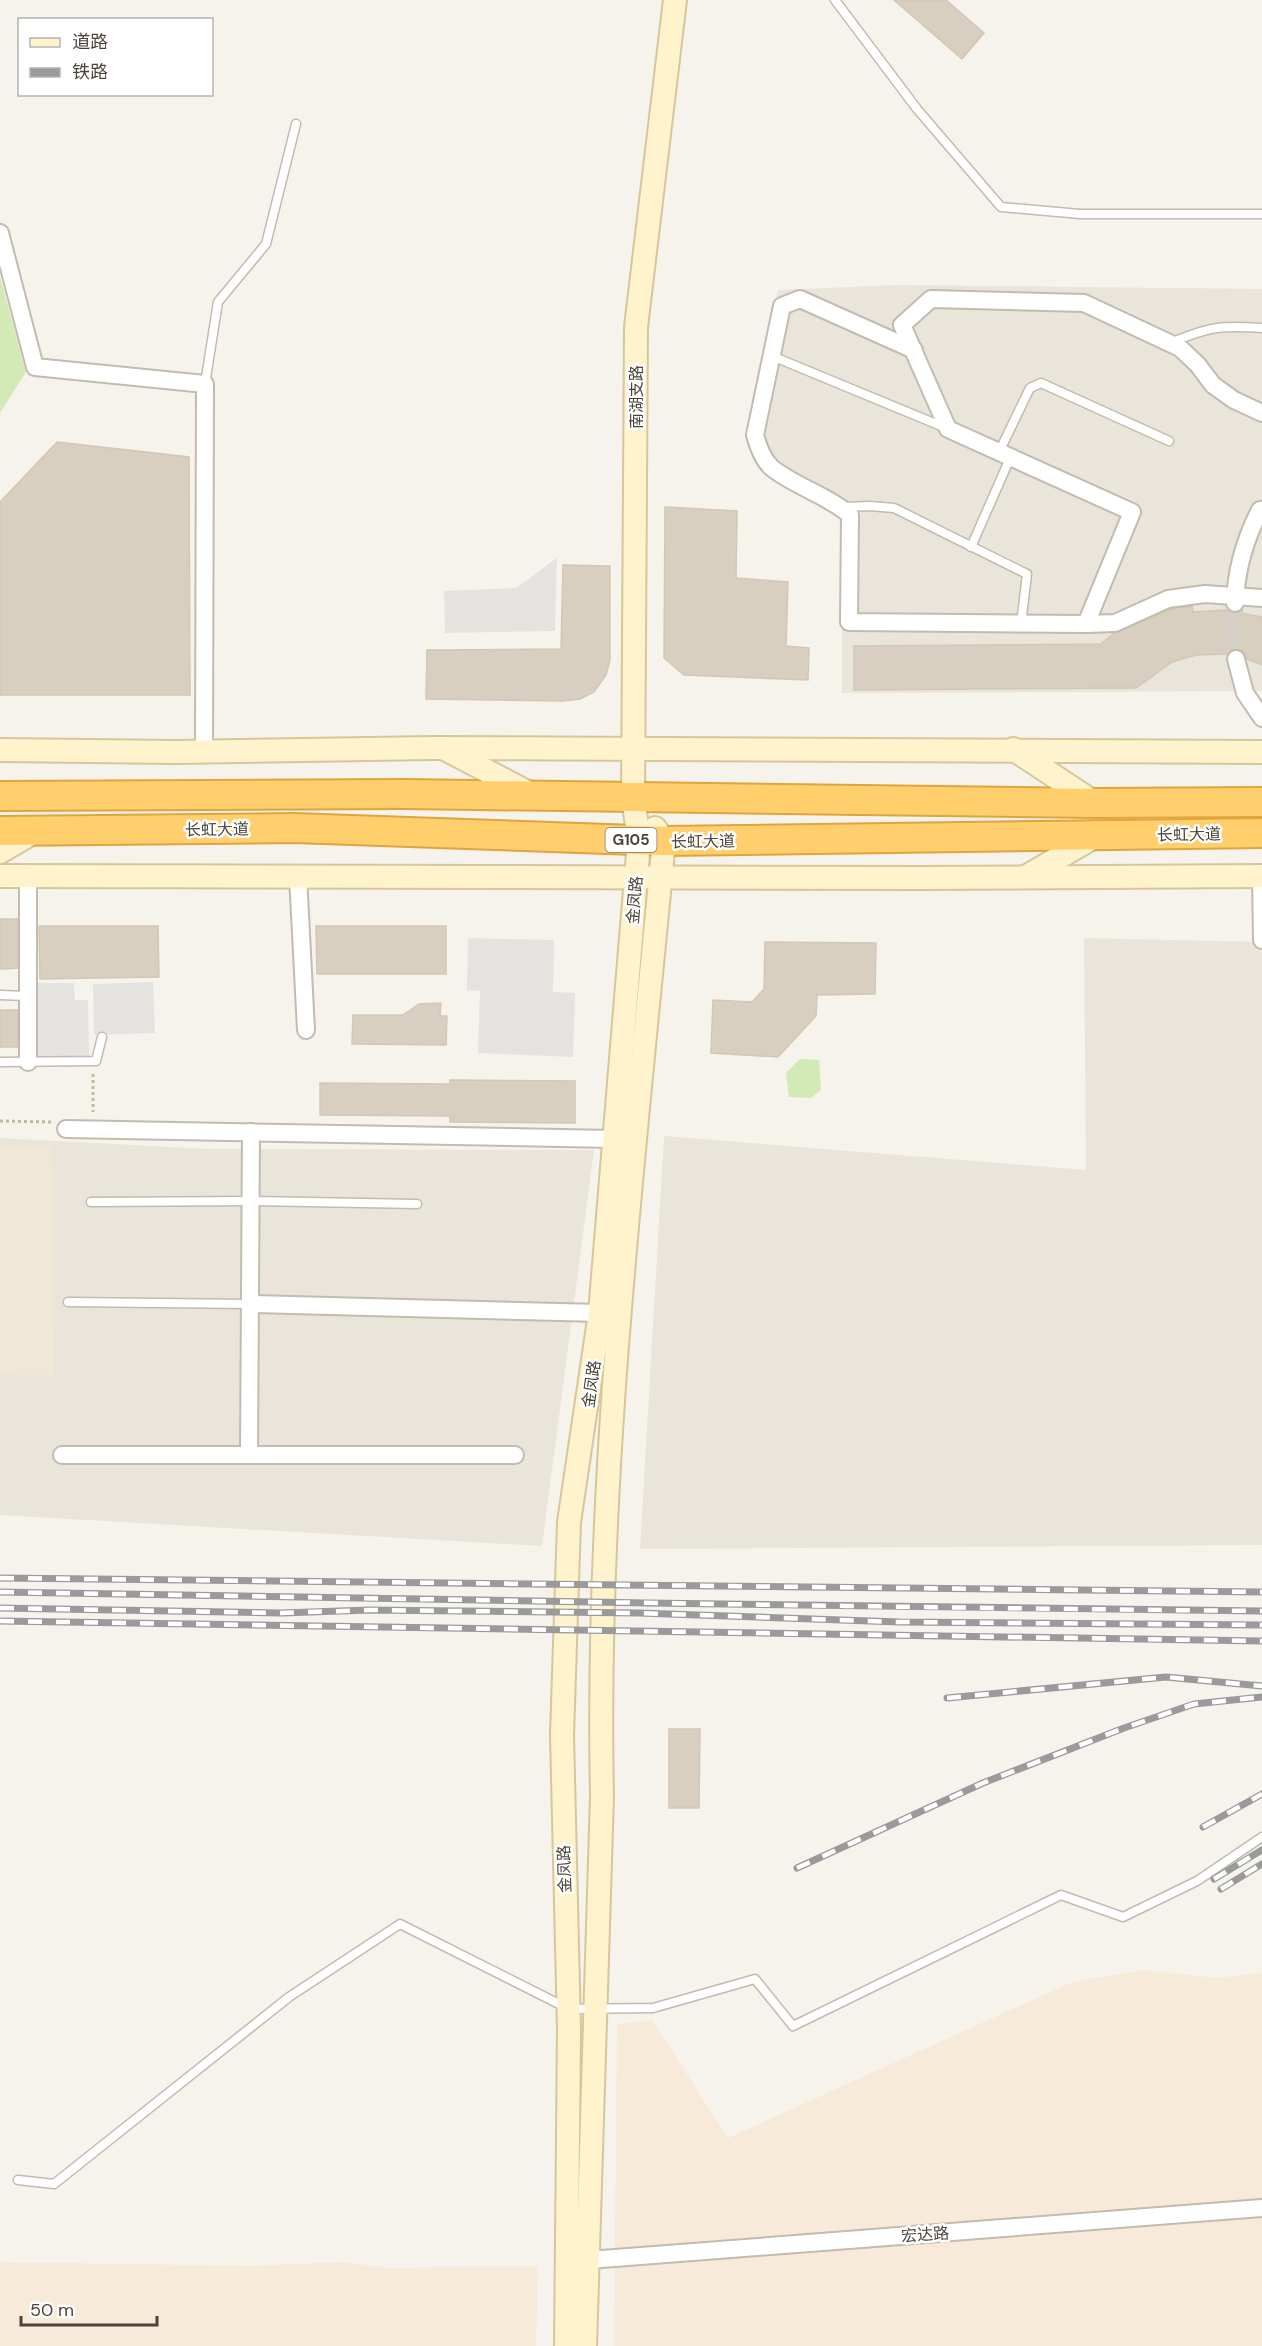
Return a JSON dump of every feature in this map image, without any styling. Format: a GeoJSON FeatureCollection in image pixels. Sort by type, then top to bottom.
{"type":"FeatureCollection","features":[{"type":"Feature","properties":{"kind":"highway","name":"长虹大道"},"geometry":{"type":"LineString","coordinates":[[0,796],[535,796],[1095,803],[1262,802]]}},
{"type":"Feature","properties":{"kind":"highway","name":"长虹大道"},"geometry":{"type":"LineString","coordinates":[[0,831],[294,828],[652,841],[1262,833]]}},
{"type":"Feature","properties":{"kind":"street","name":"南湖支路"},"geometry":{"type":"LineString","coordinates":[[633,797],[636,327],[675,0]]}},
{"type":"Feature","properties":{"kind":"street"},"geometry":{"type":"LineString","coordinates":[[0,233],[35,367],[205,384],[204,751]]}},
{"type":"Feature","properties":{"kind":"street"},"geometry":{"type":"LineString","coordinates":[[914,351],[800,299],[783,306],[755,435],[759,449],[771,467],[841,507],[850,515],[849,622],[1115,623],[1168,599],[1205,594],[1235,599],[1262,598]]}},
{"type":"Feature","properties":{"kind":"street"},"geometry":{"type":"LineString","coordinates":[[1086,624],[1132,513],[1005,453],[948,429],[902,325],[931,299],[1084,303],[1180,348],[1213,385],[1234,400],[1262,413]]}},
{"type":"Feature","properties":{"kind":"street"},"geometry":{"type":"LineString","coordinates":[[1235,599],[1247,533],[1260,510],[1262,511]]}},
{"type":"Feature","properties":{"kind":"street"},"geometry":{"type":"LineString","coordinates":[[1236,659],[1245,693],[1262,718]]}},
{"type":"Feature","properties":{"kind":"street"},"geometry":{"type":"LineString","coordinates":[[443,748],[535,796]]}},
{"type":"Feature","properties":{"kind":"street"},"geometry":{"type":"LineString","coordinates":[[1,751],[634,748],[1262,752]]}},
{"type":"Feature","properties":{"kind":"street"},"geometry":{"type":"LineString","coordinates":[[1013,749],[1095,803]]}},
{"type":"Feature","properties":{"kind":"street","name":"金凤路"},"geometry":{"type":"LineString","coordinates":[[585,2346],[596,2009],[605,1519],[620,1319],[660,877],[652,841],[633,797]]}},
{"type":"Feature","properties":{"kind":"street"},"geometry":{"type":"LineString","coordinates":[[0,852],[36,831]]}},
{"type":"Feature","properties":{"kind":"street"},"geometry":{"type":"LineString","coordinates":[[1026,877],[1096,836]]}},
{"type":"Feature","properties":{"kind":"street","name":"金凤路"},"geometry":{"type":"LineString","coordinates":[[566,2346],[569,2009],[562,1735],[569,1522],[600,1313],[636,877],[652,841]]}},
{"type":"Feature","properties":{"kind":"street"},"geometry":{"type":"LineString","coordinates":[[0,876],[1262,876],[1262,940]]}},
{"type":"Feature","properties":{"kind":"street"},"geometry":{"type":"LineString","coordinates":[[28,876],[28,1062]]}},
{"type":"Feature","properties":{"kind":"street"},"geometry":{"type":"LineString","coordinates":[[298,876],[306,1030]]}},
{"type":"Feature","properties":{"kind":"street"},"geometry":{"type":"LineString","coordinates":[[66,1129],[614,1139]]}},
{"type":"Feature","properties":{"kind":"street"},"geometry":{"type":"LineString","coordinates":[[249,1455],[251,1132]]}},
{"type":"Feature","properties":{"kind":"street"},"geometry":{"type":"LineString","coordinates":[[250,1304],[600,1313]]}},
{"type":"Feature","properties":{"kind":"street"},"geometry":{"type":"LineString","coordinates":[[62,1455],[515,1455]]}},
{"type":"Feature","properties":{"kind":"street","name":"宏达路"},"geometry":{"type":"LineString","coordinates":[[589,2260],[1262,2208]]}},
{"type":"Feature","properties":{"kind":"lane"},"geometry":{"type":"LineString","coordinates":[[835,0],[917,109],[1001,207],[1080,214],[1262,213]]}},
{"type":"Feature","properties":{"kind":"lane"},"geometry":{"type":"LineString","coordinates":[[205,384],[218,302],[266,244],[296,124]]}},
{"type":"Feature","properties":{"kind":"lane"},"geometry":{"type":"LineString","coordinates":[[1170,343],[1223,326],[1262,328]]}},
{"type":"Feature","properties":{"kind":"lane"},"geometry":{"type":"LineString","coordinates":[[772,356],[948,429]]}},
{"type":"Feature","properties":{"kind":"lane"},"geometry":{"type":"LineString","coordinates":[[971,547],[1030,388],[1041,383],[1169,441]]}},
{"type":"Feature","properties":{"kind":"lane"},"geometry":{"type":"LineString","coordinates":[[841,507],[894,508],[1027,574],[1021,624]]}},
{"type":"Feature","properties":{"kind":"lane"},"geometry":{"type":"LineString","coordinates":[[0,995],[28,996]]}},
{"type":"Feature","properties":{"kind":"lane"},"geometry":{"type":"LineString","coordinates":[[0,1062],[96,1061],[102,1037]]}},
{"type":"Feature","properties":{"kind":"lane"},"geometry":{"type":"LineString","coordinates":[[92,1202],[251,1201],[417,1204]]}},
{"type":"Feature","properties":{"kind":"lane"},"geometry":{"type":"LineString","coordinates":[[68,1302],[250,1304]]}},
{"type":"Feature","properties":{"kind":"lane"},"geometry":{"type":"LineString","coordinates":[[18,2180],[54,2184],[289,1997],[400,1924],[569,2009],[653,2008],[755,1979],[793,2026],[1061,1895],[1123,1917],[1197,1881],[1262,1837]]}},
{"type":"Feature","properties":{"kind":"path"},"geometry":{"type":"LineString","coordinates":[[93,1061],[93,1123]]}},
{"type":"Feature","properties":{"kind":"shaded area"},"geometry":{"type":"Polygon","coordinates":[[[896,285],[1262,289],[1262,691],[842,693],[842,518],[767,475],[748,432],[778,290],[896,285]]]}},
{"type":"Feature","properties":{"kind":"shaded area"},"geometry":{"type":"Polygon","coordinates":[[[557,558],[555,631],[445,633],[444,591],[516,588],[557,558]]]}},
{"type":"Feature","properties":{"kind":"shaded area"},"geometry":{"type":"Polygon","coordinates":[[[468,938],[554,940],[553,992],[575,993],[573,1057],[478,1053],[480,991],[467,990],[468,938]]]}},
{"type":"Feature","properties":{"kind":"shaded area"},"geometry":{"type":"Polygon","coordinates":[[[1084,938],[1262,942],[1262,1545],[640,1549],[664,1136],[1086,1170],[1084,938]]]}},
{"type":"Feature","properties":{"kind":"shaded area"},"geometry":{"type":"Polygon","coordinates":[[[153,982],[155,1033],[94,1035],[93,984],[153,982]]]}},
{"type":"Feature","properties":{"kind":"shaded area"},"geometry":{"type":"Polygon","coordinates":[[[37,983],[74,983],[75,1000],[88,1000],[89,1056],[38,1056],[37,983]]]}},
{"type":"Feature","properties":{"kind":"shaded area"},"geometry":{"type":"Polygon","coordinates":[[[0,1138],[210,1149],[594,1150],[542,1546],[0,1515],[0,1138]]]}},
{"type":"Feature","properties":{"kind":"shaded area"},"geometry":{"type":"Polygon","coordinates":[[[0,1146],[51,1147],[54,1376],[0,1374],[0,1146]]]}},
{"type":"Feature","properties":{"kind":"shaded area"},"geometry":{"type":"Polygon","coordinates":[[[1141,1970],[1217,1978],[1262,1973],[1262,2346],[614,2346],[617,2024],[652,2020],[728,2138],[1070,1983],[1141,1970]]]}},
{"type":"Feature","properties":{"kind":"shaded area"},"geometry":{"type":"Polygon","coordinates":[[[0,2262],[247,2266],[344,2262],[386,2268],[538,2266],[536,2346],[0,2346],[0,2262]]]}},
{"type":"Feature","properties":{"kind":"green space"},"geometry":{"type":"Polygon","coordinates":[[[0,277],[26,372],[0,413],[0,277]]]}},
{"type":"Feature","properties":{"kind":"green space"},"geometry":{"type":"Polygon","coordinates":[[[800,1059],[819,1060],[821,1090],[811,1098],[789,1097],[786,1073],[800,1059]]]}},
{"type":"Feature","properties":{"kind":"building"},"geometry":{"type":"Polygon","coordinates":[[[894,0],[946,0],[984,33],[962,59],[894,0]]]}},
{"type":"Feature","properties":{"kind":"building"},"geometry":{"type":"Polygon","coordinates":[[[57,442],[189,457],[190,695],[0,695],[0,502],[57,442]]]}},
{"type":"Feature","properties":{"kind":"building"},"geometry":{"type":"Polygon","coordinates":[[[665,507],[737,511],[736,578],[788,582],[786,646],[809,648],[808,680],[684,675],[664,658],[665,507]]]}},
{"type":"Feature","properties":{"kind":"building"},"geometry":{"type":"Polygon","coordinates":[[[563,565],[610,566],[610,660],[606,675],[594,692],[580,699],[563,701],[426,699],[427,650],[561,649],[563,565]]]}},
{"type":"Feature","properties":{"kind":"building"},"geometry":{"type":"Polygon","coordinates":[[[1192,606],[1193,612],[1225,610],[1262,617],[1262,665],[1247,659],[1243,651],[1234,649],[1227,654],[1196,655],[1172,662],[1136,688],[854,690],[854,646],[1101,644],[1113,634],[1171,609],[1192,606]]]}},
{"type":"Feature","properties":{"kind":"building"},"geometry":{"type":"Polygon","coordinates":[[[0,919],[18,919],[18,968],[0,969],[0,919]]]}},
{"type":"Feature","properties":{"kind":"building"},"geometry":{"type":"Polygon","coordinates":[[[39,926],[158,926],[159,977],[40,979],[39,926]]]}},
{"type":"Feature","properties":{"kind":"building"},"geometry":{"type":"Polygon","coordinates":[[[316,926],[446,926],[446,974],[317,974],[316,926]]]}},
{"type":"Feature","properties":{"kind":"building"},"geometry":{"type":"Polygon","coordinates":[[[765,942],[876,943],[875,994],[817,995],[816,1016],[778,1057],[711,1053],[713,1000],[752,1002],[764,989],[765,942]]]}},
{"type":"Feature","properties":{"kind":"building"},"geometry":{"type":"Polygon","coordinates":[[[441,1003],[440,1016],[447,1016],[446,1045],[352,1044],[353,1015],[403,1015],[419,1004],[441,1003]]]}},
{"type":"Feature","properties":{"kind":"building"},"geometry":{"type":"Polygon","coordinates":[[[0,1010],[18,1010],[18,1047],[0,1047],[0,1010]]]}},
{"type":"Feature","properties":{"kind":"building"},"geometry":{"type":"Polygon","coordinates":[[[450,1080],[575,1081],[575,1123],[450,1122],[450,1116],[320,1115],[320,1083],[450,1084],[450,1080]]]}},
{"type":"Feature","properties":{"kind":"building"},"geometry":{"type":"Polygon","coordinates":[[[669,1729],[700,1729],[699,1808],[669,1808],[669,1729]]]}},
{"type":"Feature","properties":{"kind":"tunnel"},"geometry":{"type":"LineString","coordinates":[[1235,604],[1236,659]]}},
{"type":"Feature","properties":{"kind":"railway"},"geometry":{"type":"LineString","coordinates":[[0,1578],[1262,1592]]}},
{"type":"Feature","properties":{"kind":"railway"},"geometry":{"type":"LineString","coordinates":[[0,1592],[1262,1611]]}},
{"type":"Feature","properties":{"kind":"railway"},"geometry":{"type":"LineString","coordinates":[[0,1608],[282,1613],[369,1610],[639,1613],[899,1622],[1262,1625]]}},
{"type":"Feature","properties":{"kind":"railway"},"geometry":{"type":"LineString","coordinates":[[0,1621],[1262,1641]]}},
{"type":"Feature","properties":{"kind":"railway"},"geometry":{"type":"LineString","coordinates":[[947,1698],[1166,1677],[1262,1686]]}},
{"type":"Feature","properties":{"kind":"railway"},"geometry":{"type":"LineString","coordinates":[[797,1868],[983,1783],[1124,1728],[1194,1704],[1262,1697]]}},
{"type":"Feature","properties":{"kind":"railway"},"geometry":{"type":"LineString","coordinates":[[1203,1827],[1262,1794]]}},
{"type":"Feature","properties":{"kind":"railway"},"geometry":{"type":"LineString","coordinates":[[1214,1879],[1262,1850]]}},
{"type":"Feature","properties":{"kind":"railway"},"geometry":{"type":"LineString","coordinates":[[1221,1889],[1262,1864]]}}]}
